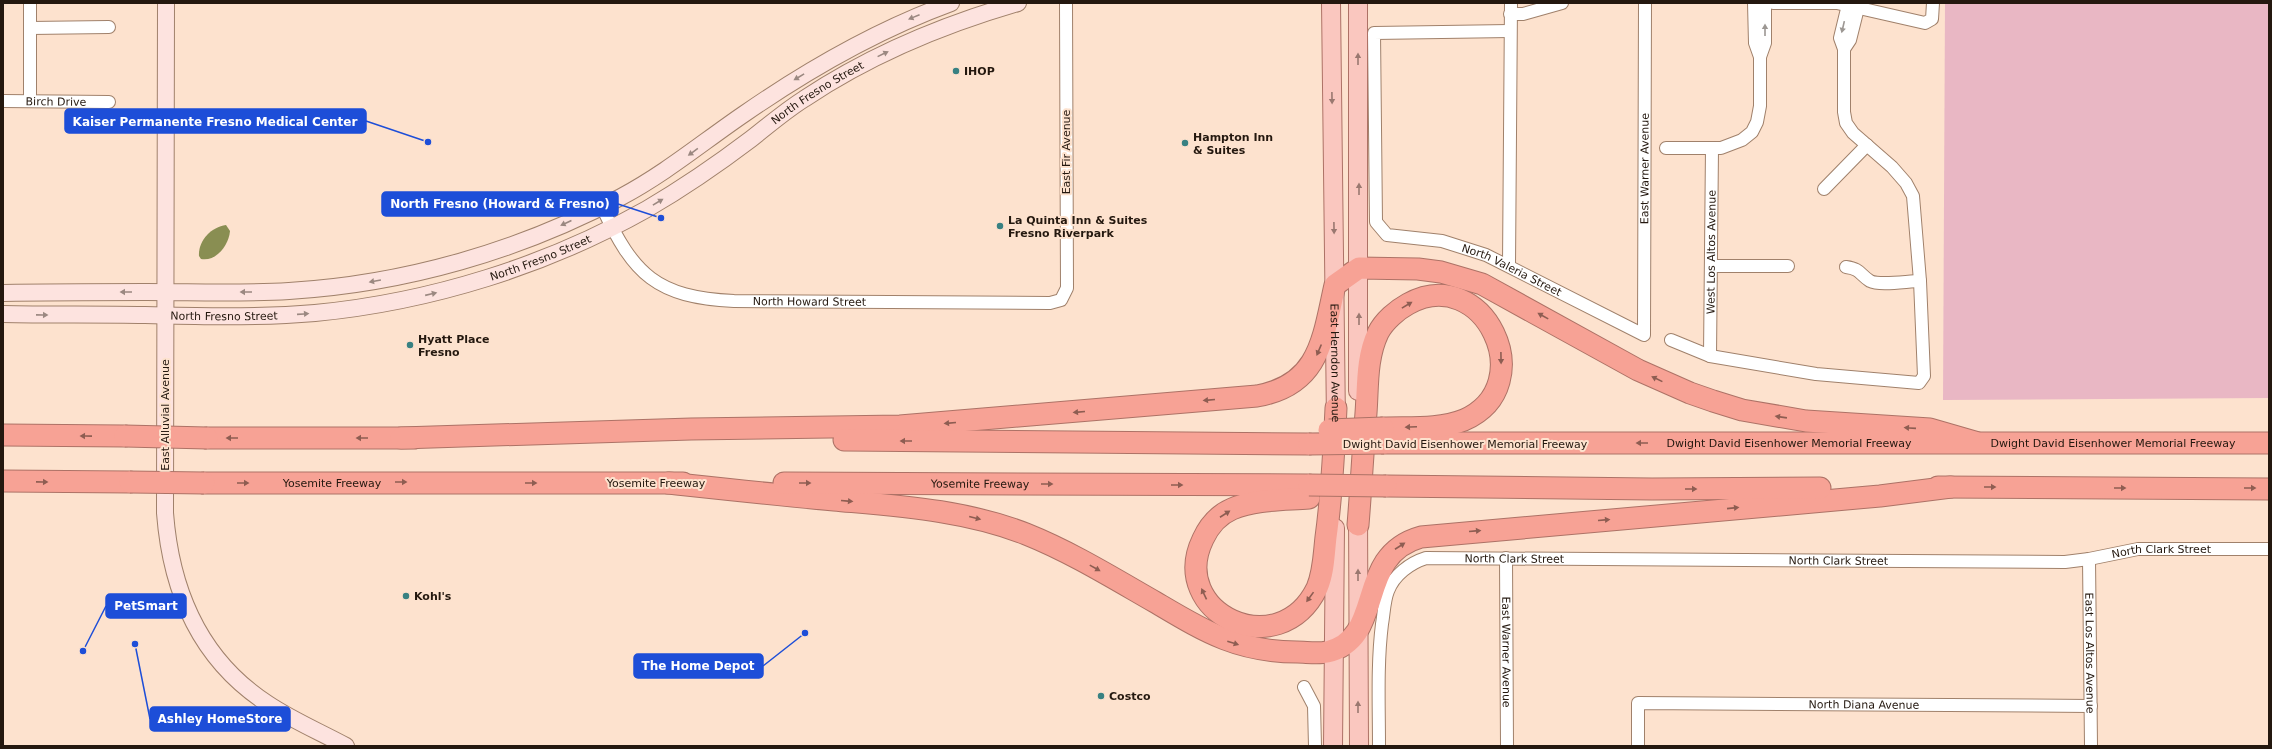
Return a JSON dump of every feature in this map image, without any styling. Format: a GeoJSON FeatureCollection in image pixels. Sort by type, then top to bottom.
{"type":"FeatureCollection","features":[{"type":"Feature","properties":{"kind":"highway"},"geometry":{"type":"LineString","coordinates":[[3,434],[207,438],[401,438],[699,428],[900,426],[1257,396],[1288,387],[1309,368],[1322,343],[1335,285],[1359,268],[1441,272],[1482,284],[1509,297],[1638,370],[1690,393],[1742,410],[1806,421],[1930,429],[1975,442]]}},
{"type":"Feature","properties":{"kind":"highway"},"geometry":{"type":"LineString","coordinates":[[1358,525],[1370,360],[1379,331],[1398,311],[1418,299],[1450,297],[1473,307],[1490,325],[1500,347],[1500,374],[1490,399],[1471,416],[1455,423],[1384,436]]}},
{"type":"Feature","properties":{"kind":"highway"},"geometry":{"type":"LineString","coordinates":[[1336,408],[1329,515],[1321,574],[1315,590],[1296,613],[1274,625],[1248,627],[1236,623],[1221,615],[1206,600],[1197,575],[1197,554],[1210,526],[1232,509],[1309,492],[1386,492],[1951,487],[2269,489]]}},
{"type":"Feature","properties":{"kind":"highway","name":"Dwight David Eisenhower Memorial Freeway"},"geometry":{"type":"LineString","coordinates":[[401,438],[998,441],[1384,436],[1975,442],[2269,443]]}},
{"type":"Feature","properties":{"kind":"highway","name":"Yosemite Freeway"},"geometry":{"type":"LineString","coordinates":[[3,481],[204,483],[668,483],[1309,492]]}},
{"type":"Feature","properties":{"kind":"highway"},"geometry":{"type":"LineString","coordinates":[[668,483],[912,507],[984,520],[1025,534],[1057,548],[1197,628],[1226,641],[1253,648],[1285,652],[1325,652],[1334,649],[1353,637],[1366,613],[1374,584],[1382,564],[1395,549],[1410,540],[1421,537],[1880,496],[1951,487]]}},
{"type":"Feature","properties":{"kind":"main road","name":"East Alluvial Avenue"},"geometry":{"type":"LineString","coordinates":[[166,3],[165,513],[170,559],[184,606],[194,626],[205,642],[235,678],[251,692],[283,713],[346,746]]}},
{"type":"Feature","properties":{"kind":"main road","name":"North Fresno Street"},"geometry":{"type":"LineString","coordinates":[[5,296],[290,291],[356,284],[407,275],[461,262],[519,243],[602,207],[669,169],[748,111],[833,57],[896,24],[951,3]]}},
{"type":"Feature","properties":{"kind":"main road","name":"North Fresno Street"},"geometry":{"type":"LineString","coordinates":[[3,314],[166,316],[284,315],[382,304],[436,293],[508,271],[611,228],[679,189],[729,155],[802,100],[857,67],[928,33],[988,8],[1018,3]]}},
{"type":"Feature","properties":{"kind":"main road","name":"East Herndon Avenue"},"geometry":{"type":"LineString","coordinates":[[1331,3],[1336,408],[1333,746]]}},
{"type":"Feature","properties":{"kind":"main road","name":"East Herndon Avenue"},"geometry":{"type":"LineString","coordinates":[[1358,3],[1359,746]]}},
{"type":"Feature","properties":{"kind":"street"},"geometry":{"type":"LineString","coordinates":[[30,3],[30,101]]}},
{"type":"Feature","properties":{"kind":"street","name":"East Fir Avenue"},"geometry":{"type":"LineString","coordinates":[[1061,300],[1067,288],[1066,3]]}},
{"type":"Feature","properties":{"kind":"street"},"geometry":{"type":"LineString","coordinates":[[1509,265],[1511,8],[1523,14],[1562,3]]}},
{"type":"Feature","properties":{"kind":"street","name":"East Warner Avenue"},"geometry":{"type":"LineString","coordinates":[[1644,335],[1645,3]]}},
{"type":"Feature","properties":{"kind":"street"},"geometry":{"type":"LineString","coordinates":[[1754,3],[1755,43],[1760,57]]}},
{"type":"Feature","properties":{"kind":"street"},"geometry":{"type":"LineString","coordinates":[[1666,148],[1712,148],[1734,145],[1752,132],[1757,122],[1760,106],[1760,57],[1765,42],[1765,3]]}},
{"type":"Feature","properties":{"kind":"street"},"geometry":{"type":"LineString","coordinates":[[1773,3],[1853,6],[1925,23],[1932,19],[1933,3]]}},
{"type":"Feature","properties":{"kind":"street"},"geometry":{"type":"LineString","coordinates":[[1671,340],[1710,356],[1816,374],[1919,382],[1924,376],[1920,281],[1913,196],[1906,183],[1892,167],[1853,133],[1846,123],[1844,112],[1844,49],[1840,38],[1853,6]]}},
{"type":"Feature","properties":{"kind":"street"},"geometry":{"type":"LineString","coordinates":[[30,28],[109,27]]}},
{"type":"Feature","properties":{"kind":"street","name":"North Valeria Street"},"geometry":{"type":"LineString","coordinates":[[1510,31],[1374,33],[1376,222],[1387,235],[1442,241],[1461,245],[1509,265],[1644,335]]}},
{"type":"Feature","properties":{"kind":"street","name":"Birch Drive"},"geometry":{"type":"LineString","coordinates":[[3,101],[109,102]]}},
{"type":"Feature","properties":{"kind":"street"},"geometry":{"type":"LineString","coordinates":[[1824,189],[1867,145]]}},
{"type":"Feature","properties":{"kind":"street","name":"West Los Altos Avenue"},"geometry":{"type":"LineString","coordinates":[[1710,356],[1712,148]]}},
{"type":"Feature","properties":{"kind":"street","name":"North Howard Street"},"geometry":{"type":"LineString","coordinates":[[602,207],[611,228],[628,256],[648,278],[681,294],[705,299],[734,302],[1050,302],[1061,300]]}},
{"type":"Feature","properties":{"kind":"street"},"geometry":{"type":"LineString","coordinates":[[1711,266],[1788,266]]}},
{"type":"Feature","properties":{"kind":"street"},"geometry":{"type":"LineString","coordinates":[[1846,267],[1856,268],[1870,281],[1878,283],[1920,281]]}},
{"type":"Feature","properties":{"kind":"street","name":"North Clark Street"},"geometry":{"type":"LineString","coordinates":[[1379,746],[1378,653],[1385,601],[1393,582],[1409,567],[1426,558],[2057,562],[2089,559],[2119,552],[2149,548],[2269,549]]}},
{"type":"Feature","properties":{"kind":"street","name":"East Warner Avenue"},"geometry":{"type":"LineString","coordinates":[[1506,558],[1507,746]]}},
{"type":"Feature","properties":{"kind":"street","name":"East Los Altos Avenue"},"geometry":{"type":"LineString","coordinates":[[2089,559],[2091,746]]}},
{"type":"Feature","properties":{"kind":"street"},"geometry":{"type":"LineString","coordinates":[[1304,687],[1314,706],[1315,746]]}},
{"type":"Feature","properties":{"kind":"street","name":"North Diana Avenue"},"geometry":{"type":"LineString","coordinates":[[1638,746],[1638,704],[2091,706]]}},
{"type":"Feature","properties":{"kind":"shaded area"},"geometry":{"type":"Polygon","coordinates":[[[1945,3],[2269,3],[2269,398],[1943,400],[1945,3]]]}},
{"type":"Feature","properties":{"kind":"shaded area"},"geometry":{"type":"Polygon","coordinates":[[[226,225],[230,231],[224,247],[212,258],[201,259],[199,256],[199,250],[203,240],[215,229],[226,225]]]}},
{"type":"Feature","properties":{"kind":"place","name":"IHOP"},"geometry":{"type":"Point","coordinates":[956,71]}},
{"type":"Feature","properties":{"kind":"place","name":"Kaiser Permanente Fresno Medical Center"},"geometry":{"type":"Point","coordinates":[428,142]}},
{"type":"Feature","properties":{"kind":"place","name":"Hampton Inn & Suites"},"geometry":{"type":"Point","coordinates":[1185,143]}},
{"type":"Feature","properties":{"kind":"place","name":"North Fresno (Howard & Fresno)"},"geometry":{"type":"Point","coordinates":[661,218]}},
{"type":"Feature","properties":{"kind":"place","name":"La Quinta Inn & Suites Fresno Riverpark"},"geometry":{"type":"Point","coordinates":[1000,226]}},
{"type":"Feature","properties":{"kind":"place","name":"Hyatt Place Fresno"},"geometry":{"type":"Point","coordinates":[410,345]}},
{"type":"Feature","properties":{"kind":"place","name":"Kohl's"},"geometry":{"type":"Point","coordinates":[406,596]}},
{"type":"Feature","properties":{"kind":"place","name":"The Home Depot"},"geometry":{"type":"Point","coordinates":[805,633]}},
{"type":"Feature","properties":{"kind":"place","name":"Ashley HomeStore"},"geometry":{"type":"Point","coordinates":[135,644]}},
{"type":"Feature","properties":{"kind":"place","name":"PetSmart"},"geometry":{"type":"Point","coordinates":[83,651]}},
{"type":"Feature","properties":{"kind":"place","name":"Costco"},"geometry":{"type":"Point","coordinates":[1101,696]}}]}
